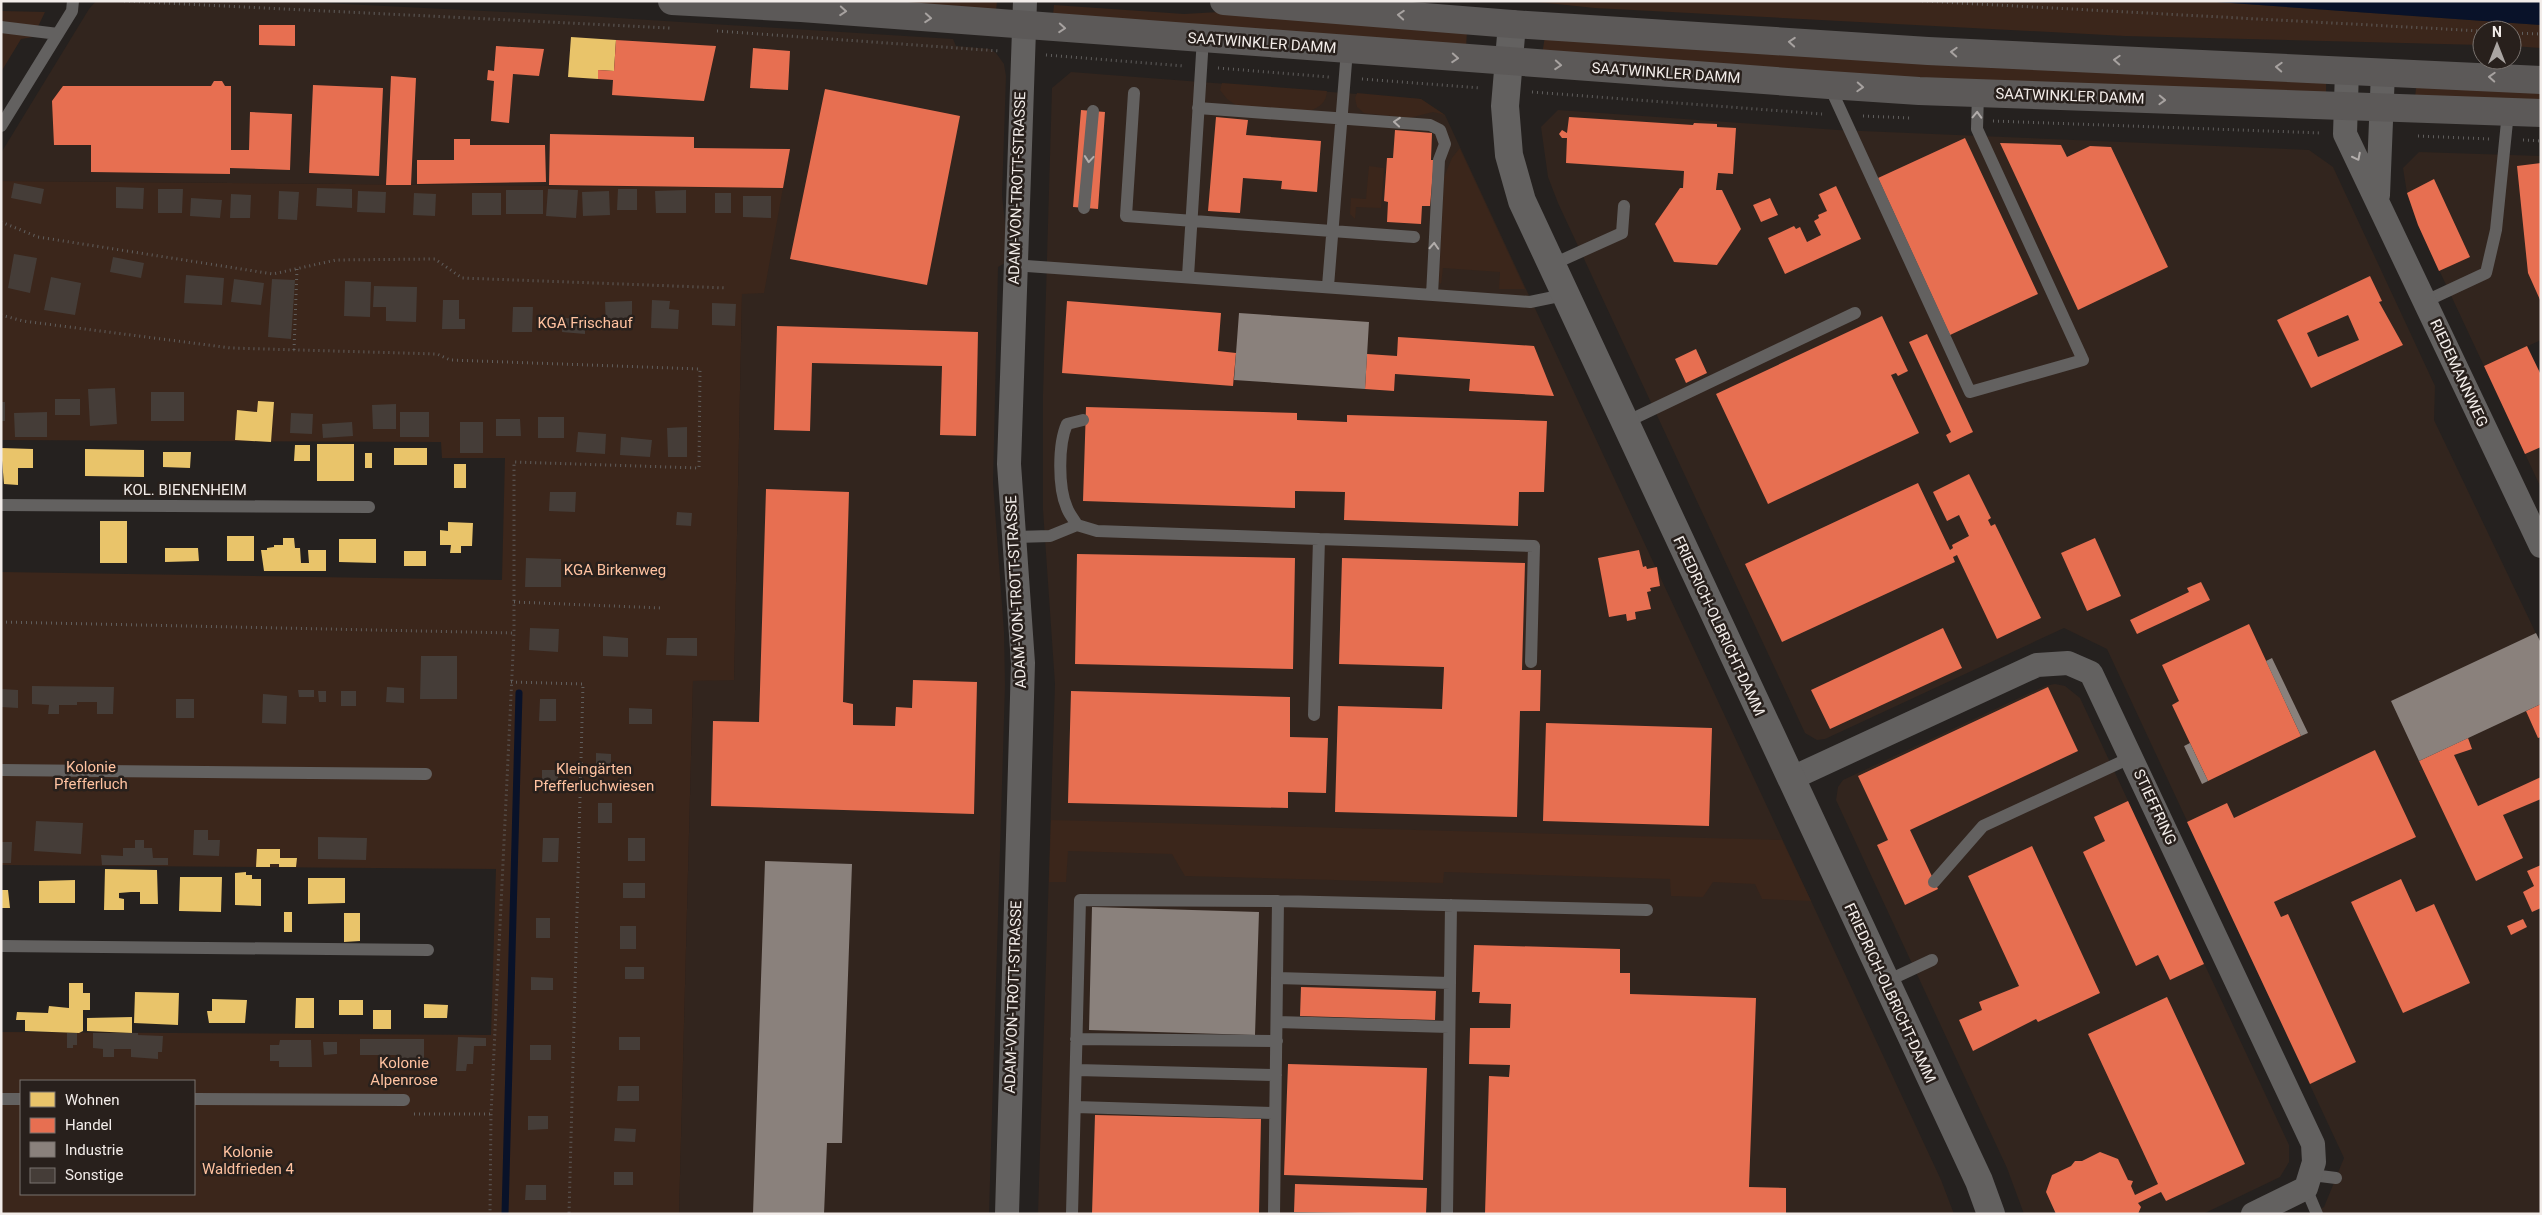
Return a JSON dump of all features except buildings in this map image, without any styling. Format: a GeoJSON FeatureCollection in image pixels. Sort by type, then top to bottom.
{"type":"FeatureCollection","features":[{"type":"Feature","properties":{"kind":"main road","name":"SAATWINKLER DAMM"},"geometry":{"type":"LineString","coordinates":[[672,1],[1024,13],[1203,38],[1829,85],[1978,93],[2541,113]]}},
{"type":"Feature","properties":{"kind":"main road"},"geometry":{"type":"LineString","coordinates":[[1224,1],[1512,24],[1928,51],[2541,80]]}},
{"type":"Feature","properties":{"kind":"street","name":"ADAM-VON-TROTT-STRASSE"},"geometry":{"type":"LineString","coordinates":[[1007,1214],[1023,663],[1009,464],[1014,265],[1024,13]]}},
{"type":"Feature","properties":{"kind":"street","name":"FRIEDRICH-OLBRICHT-DAMM"},"geometry":{"type":"LineString","coordinates":[[1512,24],[1506,106],[1510,155],[1522,201],[1979,1181],[1992,1214]]}},
{"type":"Feature","properties":{"kind":"street","name":"RIEDEMANNWEG"},"geometry":{"type":"LineString","coordinates":[[2347,70],[2345,134],[2426,302],[2535,519],[2541,546]]}},
{"type":"Feature","properties":{"kind":"street","name":"RIEDEMANNWEG"},"geometry":{"type":"LineString","coordinates":[[2378,199],[2383,72]]}},
{"type":"Feature","properties":{"kind":"street","name":"STIEFFRING"},"geometry":{"type":"LineString","coordinates":[[1790,778],[2037,665],[2068,663],[2091,673],[2313,1144],[2314,1162],[2309,1181]]}},
{"type":"Feature","properties":{"kind":"street"},"geometry":{"type":"LineString","coordinates":[[2253,1214],[2309,1181]]}},
{"type":"Feature","properties":{"kind":"lane"},"geometry":{"type":"LineString","coordinates":[[1,126],[72,11],[73,1]]}},
{"type":"Feature","properties":{"kind":"lane"},"geometry":{"type":"LineString","coordinates":[[1,27],[58,34]]}},
{"type":"Feature","properties":{"kind":"lane"},"geometry":{"type":"LineString","coordinates":[[1188,276],[1203,38]]}},
{"type":"Feature","properties":{"kind":"lane"},"geometry":{"type":"LineString","coordinates":[[1328,286],[1346,50]]}},
{"type":"Feature","properties":{"kind":"lane"},"geometry":{"type":"LineString","coordinates":[[1829,85],[1970,392],[2083,360],[1977,129],[1978,93]]}},
{"type":"Feature","properties":{"kind":"lane"},"geometry":{"type":"LineString","coordinates":[[1134,93],[1126,216],[1414,237]]}},
{"type":"Feature","properties":{"kind":"lane"},"geometry":{"type":"LineString","coordinates":[[1198,108],[1430,124],[1440,130],[1445,144],[1439,160],[1432,294]]}},
{"type":"Feature","properties":{"kind":"lane"},"geometry":{"type":"LineString","coordinates":[[1084,208],[1093,111]]}},
{"type":"Feature","properties":{"kind":"lane"},"geometry":{"type":"LineString","coordinates":[[2426,302],[2486,273],[2496,230],[2508,112]]}},
{"type":"Feature","properties":{"kind":"lane"},"geometry":{"type":"LineString","coordinates":[[1551,265],[1622,233],[1624,206]]}},
{"type":"Feature","properties":{"kind":"lane"},"geometry":{"type":"LineString","coordinates":[[1014,265],[1328,286],[1530,302],[1564,294]]}},
{"type":"Feature","properties":{"kind":"lane"},"geometry":{"type":"LineString","coordinates":[[1624,423],[1855,314]]}},
{"type":"Feature","properties":{"kind":"lane"},"geometry":{"type":"LineString","coordinates":[[1077,525],[1066,507],[1060,466],[1062,437],[1067,424],[1083,420]]}},
{"type":"Feature","properties":{"kind":"lane","name":"KOL. BIENENHEIM"},"geometry":{"type":"LineString","coordinates":[[1,505],[369,507]]}},
{"type":"Feature","properties":{"kind":"lane"},"geometry":{"type":"LineString","coordinates":[[1015,537],[1050,536],[1077,525],[1097,530],[1319,540],[1534,546],[1531,662]]}},
{"type":"Feature","properties":{"kind":"lane"},"geometry":{"type":"LineString","coordinates":[[1314,715],[1319,540]]}},
{"type":"Feature","properties":{"kind":"lane"},"geometry":{"type":"LineString","coordinates":[[1934,882],[1983,826],[2132,757]]}},
{"type":"Feature","properties":{"kind":"lane"},"geometry":{"type":"LineString","coordinates":[[1,770],[426,774]]}},
{"type":"Feature","properties":{"kind":"lane"},"geometry":{"type":"LineString","coordinates":[[1072,1214],[1080,900],[1278,901],[1648,910]]}},
{"type":"Feature","properties":{"kind":"lane"},"geometry":{"type":"LineString","coordinates":[[1274,1214],[1278,901]]}},
{"type":"Feature","properties":{"kind":"lane"},"geometry":{"type":"LineString","coordinates":[[1447,1214],[1451,905]]}},
{"type":"Feature","properties":{"kind":"lane"},"geometry":{"type":"LineString","coordinates":[[1,946],[428,950]]}},
{"type":"Feature","properties":{"kind":"lane"},"geometry":{"type":"LineString","coordinates":[[1885,982],[1932,960]]}},
{"type":"Feature","properties":{"kind":"lane"},"geometry":{"type":"LineString","coordinates":[[1277,978],[1450,982]]}},
{"type":"Feature","properties":{"kind":"lane"},"geometry":{"type":"LineString","coordinates":[[1277,1022],[1449,1027]]}},
{"type":"Feature","properties":{"kind":"lane"},"geometry":{"type":"LineString","coordinates":[[1076,1038],[1276,1041]]}},
{"type":"Feature","properties":{"kind":"lane"},"geometry":{"type":"LineString","coordinates":[[1077,1070],[1276,1075]]}},
{"type":"Feature","properties":{"kind":"lane"},"geometry":{"type":"LineString","coordinates":[[1,1099],[20,1099]]}},
{"type":"Feature","properties":{"kind":"lane"},"geometry":{"type":"LineString","coordinates":[[195,1099],[404,1100]]}},
{"type":"Feature","properties":{"kind":"lane"},"geometry":{"type":"LineString","coordinates":[[1076,1106],[1275,1113]]}},
{"type":"Feature","properties":{"kind":"lane"},"geometry":{"type":"LineString","coordinates":[[2317,1214],[2309,1181],[2336,1178]]}},
{"type":"Feature","properties":{"kind":"path"},"geometry":{"type":"LineString","coordinates":[[1922,1],[2472,30]]}},
{"type":"Feature","properties":{"kind":"path"},"geometry":{"type":"LineString","coordinates":[[2522,33],[2541,34]]}},
{"type":"Feature","properties":{"kind":"path"},"geometry":{"type":"LineString","coordinates":[[1,222],[38,237],[273,274],[336,260],[435,259],[462,278],[727,288]]}},
{"type":"Feature","properties":{"kind":"path"},"geometry":{"type":"LineString","coordinates":[[294,350],[297,269]]}},
{"type":"Feature","properties":{"kind":"path"},"geometry":{"type":"LineString","coordinates":[[1,315],[23,321],[231,348],[437,354],[450,360],[700,369],[699,468],[514,462],[514,633],[491,1114],[490,1214]]}},
{"type":"Feature","properties":{"kind":"path"},"geometry":{"type":"LineString","coordinates":[[514,602],[662,608]]}},
{"type":"Feature","properties":{"kind":"path"},"geometry":{"type":"LineString","coordinates":[[1,622],[514,633]]}},
{"type":"Feature","properties":{"kind":"path"},"geometry":{"type":"LineString","coordinates":[[511,682],[584,684],[568,1214]]}},
{"type":"Feature","properties":{"kind":"shaded area"},"geometry":{"type":"Polygon","coordinates":[[[96,1],[285,1],[586,16],[953,39],[956,46],[990,49],[996,53],[1004,64],[1006,76],[1002,195],[1006,233],[1005,263],[998,267],[993,483],[1004,632],[1005,685],[989,1214],[679,1214],[693,681],[734,679],[742,294],[783,188],[1,181],[1,153],[89,9],[96,1]]]}},
{"type":"Feature","properties":{"kind":"shaded area"},"geometry":{"type":"Polygon","coordinates":[[[1071,72],[1421,99],[1445,115],[1941,1180],[1954,1214],[1038,1214],[1055,684],[1043,510],[1043,395],[1052,88],[1071,72]]]}},
{"type":"Feature","properties":{"kind":"shaded area"},"geometry":{"type":"Polygon","coordinates":[[[1558,110],[1838,130],[2309,150],[2333,167],[2435,386],[2434,420],[2541,644],[2541,1214],[2310,1214],[2324,1207],[2344,1158],[2107,649],[2064,628],[1825,739],[1817,740],[1805,733],[1558,203],[1548,177],[1541,127],[1558,110]]]}},
{"type":"Feature","properties":{"kind":"shaded area"},"geometry":{"type":"Polygon","coordinates":[[[2419,152],[2541,156],[2541,340],[2484,366],[2418,225],[2407,193],[2403,168],[2419,152]]]}},
{"type":"Feature","properties":{"kind":"shaded area"},"geometry":{"type":"Polygon","coordinates":[[[2541,413],[2541,488],[2512,426],[2541,413]]]}},
{"type":"Feature","properties":{"kind":"shaded area"},"geometry":{"type":"Polygon","coordinates":[[[2055,684],[2065,686],[2080,698],[2289,1145],[2289,1162],[2280,1177],[2203,1214],[2024,1214],[2007,1168],[1836,800],[1838,787],[1843,780],[2045,686],[2055,684]]]}},
{"type":"Feature","properties":{"kind":"green space"},"geometry":{"type":"Polygon","coordinates":[[[869,1],[997,1],[996,11],[869,1]]]}},
{"type":"Feature","properties":{"kind":"green space"},"geometry":{"type":"Polygon","coordinates":[[[1528,1],[2203,1],[2472,20],[2472,45],[2125,36],[1595,8],[1528,1]]]}},
{"type":"Feature","properties":{"kind":"green space"},"geometry":{"type":"Polygon","coordinates":[[[1054,5],[1184,14],[1219,12],[1467,31],[1466,48],[1053,15],[1054,5]]]}},
{"type":"Feature","properties":{"kind":"green space"},"geometry":{"type":"Polygon","coordinates":[[[1,11],[45,12],[33,37],[21,39],[1,72],[1,11]]]}},
{"type":"Feature","properties":{"kind":"green space"},"geometry":{"type":"Polygon","coordinates":[[[2522,24],[2541,25],[2541,48],[2522,47],[2522,24]]]}},
{"type":"Feature","properties":{"kind":"green space"},"geometry":{"type":"Polygon","coordinates":[[[1545,36],[2326,77],[2326,94],[1939,81],[1542,55],[1545,36]]]}},
{"type":"Feature","properties":{"kind":"green space"},"geometry":{"type":"Polygon","coordinates":[[[2417,80],[2541,87],[2541,102],[2415,97],[2417,80]]]}},
{"type":"Feature","properties":{"kind":"green space"},"geometry":{"type":"Polygon","coordinates":[[[1222,83],[1327,91],[1322,104],[1309,111],[1237,106],[1227,99],[1220,90],[1222,83]]]}},
{"type":"Feature","properties":{"kind":"green space"},"geometry":{"type":"Polygon","coordinates":[[[1357,93],[1421,99],[1445,115],[1433,112],[1409,118],[1364,113],[1357,107],[1355,98],[1357,93]]]}},
{"type":"Feature","properties":{"kind":"green space"},"geometry":{"type":"Polygon","coordinates":[[[1459,149],[1525,289],[1499,289],[1500,272],[1443,268],[1441,284],[1439,282],[1444,177],[1452,158],[1459,149]]]}},
{"type":"Feature","properties":{"kind":"green space"},"geometry":{"type":"Polygon","coordinates":[[[1369,166],[1384,168],[1381,208],[1356,207],[1355,219],[1350,214],[1351,198],[1366,199],[1369,166]]]}},
{"type":"Feature","properties":{"kind":"green space"},"geometry":{"type":"Polygon","coordinates":[[[1,181],[783,188],[764,293],[742,294],[734,680],[693,681],[679,1214],[1,1214],[1,1032],[491,1035],[496,869],[1,865],[1,572],[502,580],[505,458],[442,458],[441,442],[1,440],[1,181]]]}},
{"type":"Feature","properties":{"kind":"green space"},"geometry":{"type":"Polygon","coordinates":[[[1051,820],[1782,840],[1811,901],[1762,899],[1755,884],[1713,882],[1703,897],[1671,896],[1670,879],[1444,872],[1443,883],[1185,876],[1172,854],[1068,851],[1066,882],[1049,882],[1051,820]]]}},
{"type":"Feature","properties":{"kind":"water"},"geometry":{"type":"Polygon","coordinates":[[[2203,1],[2541,1],[2541,25],[2522,24],[2522,20],[2472,20],[2203,1]]]}},
{"type":"Feature","properties":{"kind":"waterway"},"geometry":{"type":"LineString","coordinates":[[505,1214],[519,693]]}},
{"type":"Feature","properties":{"kind":"park label","name":"KGA Frischauf"},"geometry":{"type":"Point","coordinates":[585,323]}},
{"type":"Feature","properties":{"kind":"park label","name":"KGA Birkenweg"},"geometry":{"type":"Point","coordinates":[615,570]}},
{"type":"Feature","properties":{"kind":"park label","name":"Kolonie Pfefferluch"},"geometry":{"type":"Point","coordinates":[91,776]}},
{"type":"Feature","properties":{"kind":"park label","name":"Kleingärten Pfefferluchwiesen"},"geometry":{"type":"Point","coordinates":[594,778]}},
{"type":"Feature","properties":{"kind":"park label","name":"Kolonie Alpenrose"},"geometry":{"type":"Point","coordinates":[404,1072]}},
{"type":"Feature","properties":{"kind":"park label","name":"Kolonie Waldfrieden 4"},"geometry":{"type":"Point","coordinates":[248,1160]}}]}
